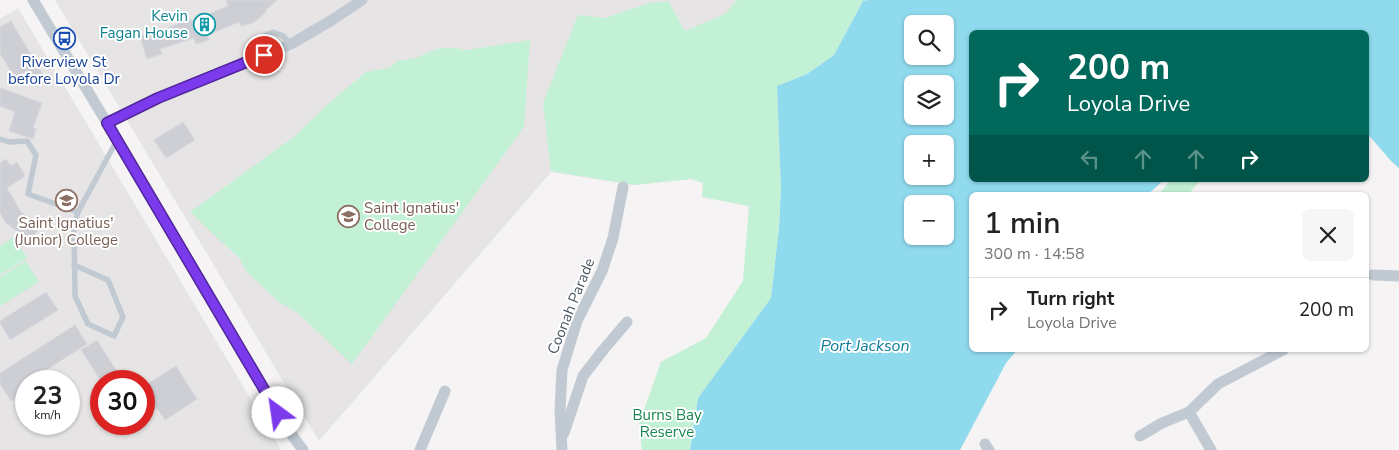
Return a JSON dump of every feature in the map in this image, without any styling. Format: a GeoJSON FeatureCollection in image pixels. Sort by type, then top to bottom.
{"type":"FeatureCollection","features":[{"type":"Feature","properties":{"kind":"street"},"geometry":{"type":"LineString","coordinates":[[34,0],[278,413],[303,450]]}},
{"type":"Feature","properties":{"kind":"street"},"geometry":{"type":"LineString","coordinates":[[107,123],[158,98],[291,44],[362,0]]}},
{"type":"Feature","properties":{"kind":"street","name":"Coonah Parade"},"geometry":{"type":"LineString","coordinates":[[562,450],[560,410],[562,370],[578,322],[602,271],[613,238],[623,187]]}},
{"type":"Feature","properties":{"kind":"street"},"geometry":{"type":"LineString","coordinates":[[1373,274],[1399,276]]}},
{"type":"Feature","properties":{"kind":"street","name":"Coonah Parade"},"geometry":{"type":"LineString","coordinates":[[562,437],[583,376],[627,322]]}},
{"type":"Feature","properties":{"kind":"street"},"geometry":{"type":"LineString","coordinates":[[1140,436],[1162,423],[1189,412],[1218,384],[1280,352]]}},
{"type":"Feature","properties":{"kind":"street"},"geometry":{"type":"LineString","coordinates":[[420,450],[445,391]]}},
{"type":"Feature","properties":{"kind":"street"},"geometry":{"type":"LineString","coordinates":[[1189,412],[1211,450]]}},
{"type":"Feature","properties":{"kind":"lane"},"geometry":{"type":"LineString","coordinates":[[251,61],[252,48],[260,38],[273,32],[283,36],[291,44]]}},
{"type":"Feature","properties":{"kind":"lane"},"geometry":{"type":"LineString","coordinates":[[0,139],[9,142],[27,141],[36,155],[28,194],[78,212]]}},
{"type":"Feature","properties":{"kind":"lane"},"geometry":{"type":"LineString","coordinates":[[74,265],[108,280],[123,317],[114,336],[88,324],[75,296],[74,265],[74,226],[78,212],[117,140]]}},
{"type":"Feature","properties":{"kind":"shaded area","name":"Saint Ignatius' College"},"geometry":{"type":"Polygon","coordinates":[[[55,0],[869,0],[863,1],[807,74],[777,86],[781,188],[749,206],[702,197],[703,183],[691,179],[634,185],[551,172],[319,441],[55,0]]]}},
{"type":"Feature","properties":{"kind":"shaded area","name":"Saint Ignatius' (Junior) College"},"geometry":{"type":"Polygon","coordinates":[[[18,8],[281,450],[0,450],[0,19],[18,8]]]}},
{"type":"Feature","properties":{"kind":"green space","name":"Burns Bay Reserve"},"geometry":{"type":"Polygon","coordinates":[[[737,0],[869,0],[863,1],[834,55],[807,74],[777,86],[781,188],[779,228],[771,298],[698,398],[690,450],[642,450],[639,424],[661,362],[706,338],[743,281],[749,206],[702,197],[703,183],[691,179],[634,185],[551,171],[543,103],[578,15],[605,18],[649,3],[668,1],[685,31],[725,14],[737,0]]]}},
{"type":"Feature","properties":{"kind":"green space"},"geometry":{"type":"Polygon","coordinates":[[[530,40],[524,127],[352,364],[298,313],[279,302],[246,271],[240,259],[190,212],[295,136],[328,104],[366,72],[389,68],[398,61],[417,58],[433,50],[454,48],[466,50],[530,40]]]}},
{"type":"Feature","properties":{"kind":"green space"},"geometry":{"type":"Polygon","coordinates":[[[1169,182],[1198,182],[1190,192],[1161,192],[1169,182]]]}},
{"type":"Feature","properties":{"kind":"green space"},"geometry":{"type":"Polygon","coordinates":[[[14,237],[27,258],[0,275],[0,246],[14,237]]]}},
{"type":"Feature","properties":{"kind":"green space"},"geometry":{"type":"Polygon","coordinates":[[[26,261],[39,282],[0,306],[0,277],[26,261]]]}},
{"type":"Feature","properties":{"kind":"water","name":"Port Jackson"},"geometry":{"type":"Polygon","coordinates":[[[869,0],[1399,0],[1399,168],[1369,135],[1369,30],[969,30],[969,182],[1162,182],[1150,192],[969,192],[969,352],[1015,352],[1006,363],[960,450],[690,450],[698,398],[771,298],[779,228],[781,188],[777,86],[807,74],[834,55],[863,1],[869,0]]]}},
{"type":"Feature","properties":{"kind":"building","name":"Kevin Fagan House"},"geometry":{"type":"Polygon","coordinates":[[[226,0],[277,0],[251,24],[241,26],[239,22],[208,35],[209,40],[196,44],[194,38],[160,49],[162,54],[147,59],[140,36],[155,31],[155,33],[190,19],[191,21],[228,6],[226,0]]]}},
{"type":"Feature","properties":{"kind":"building"},"geometry":{"type":"Polygon","coordinates":[[[11,21],[47,81],[37,87],[27,71],[15,78],[0,54],[0,27],[11,21]]]}},
{"type":"Feature","properties":{"kind":"building"},"geometry":{"type":"Polygon","coordinates":[[[0,88],[42,103],[33,128],[36,129],[33,139],[9,131],[15,112],[0,106],[0,88]]]}},
{"type":"Feature","properties":{"kind":"building"},"geometry":{"type":"Polygon","coordinates":[[[183,122],[195,140],[166,158],[154,140],[183,122]]]}},
{"type":"Feature","properties":{"kind":"building"},"geometry":{"type":"Polygon","coordinates":[[[6,159],[11,166],[17,162],[25,176],[7,188],[21,212],[41,226],[30,241],[6,223],[0,213],[0,163],[6,159]]]}},
{"type":"Feature","properties":{"kind":"building"},"geometry":{"type":"Polygon","coordinates":[[[46,292],[58,310],[10,340],[0,321],[46,292]]]}},
{"type":"Feature","properties":{"kind":"building"},"geometry":{"type":"Polygon","coordinates":[[[75,325],[87,344],[46,370],[15,370],[15,399],[11,401],[0,384],[0,373],[75,325]]]}},
{"type":"Feature","properties":{"kind":"building"},"geometry":{"type":"Polygon","coordinates":[[[97,340],[116,370],[94,370],[81,350],[97,340]]]}},
{"type":"Feature","properties":{"kind":"building"},"geometry":{"type":"Polygon","coordinates":[[[176,366],[197,399],[165,420],[157,408],[155,409],[155,379],[176,366]]]}},
{"type":"Feature","properties":{"kind":"place","name":"Kevin Fagan House"},"geometry":{"type":"Point","coordinates":[204,25]}},
{"type":"Feature","properties":{"kind":"place","name":"Riverview St before Loyola Dr"},"geometry":{"type":"Point","coordinates":[64,39]}},
{"type":"Feature","properties":{"kind":"place","name":"Saint Ignatius' (Junior) College"},"geometry":{"type":"Point","coordinates":[66,200]}},
{"type":"Feature","properties":{"kind":"place","name":"Saint Ignatius' College"},"geometry":{"type":"Point","coordinates":[348,217]}},
{"type":"Feature","properties":{"kind":"route"},"geometry":{"type":"LineString","coordinates":[[264,55],[158,98],[107,123],[278,413]]}}]}
